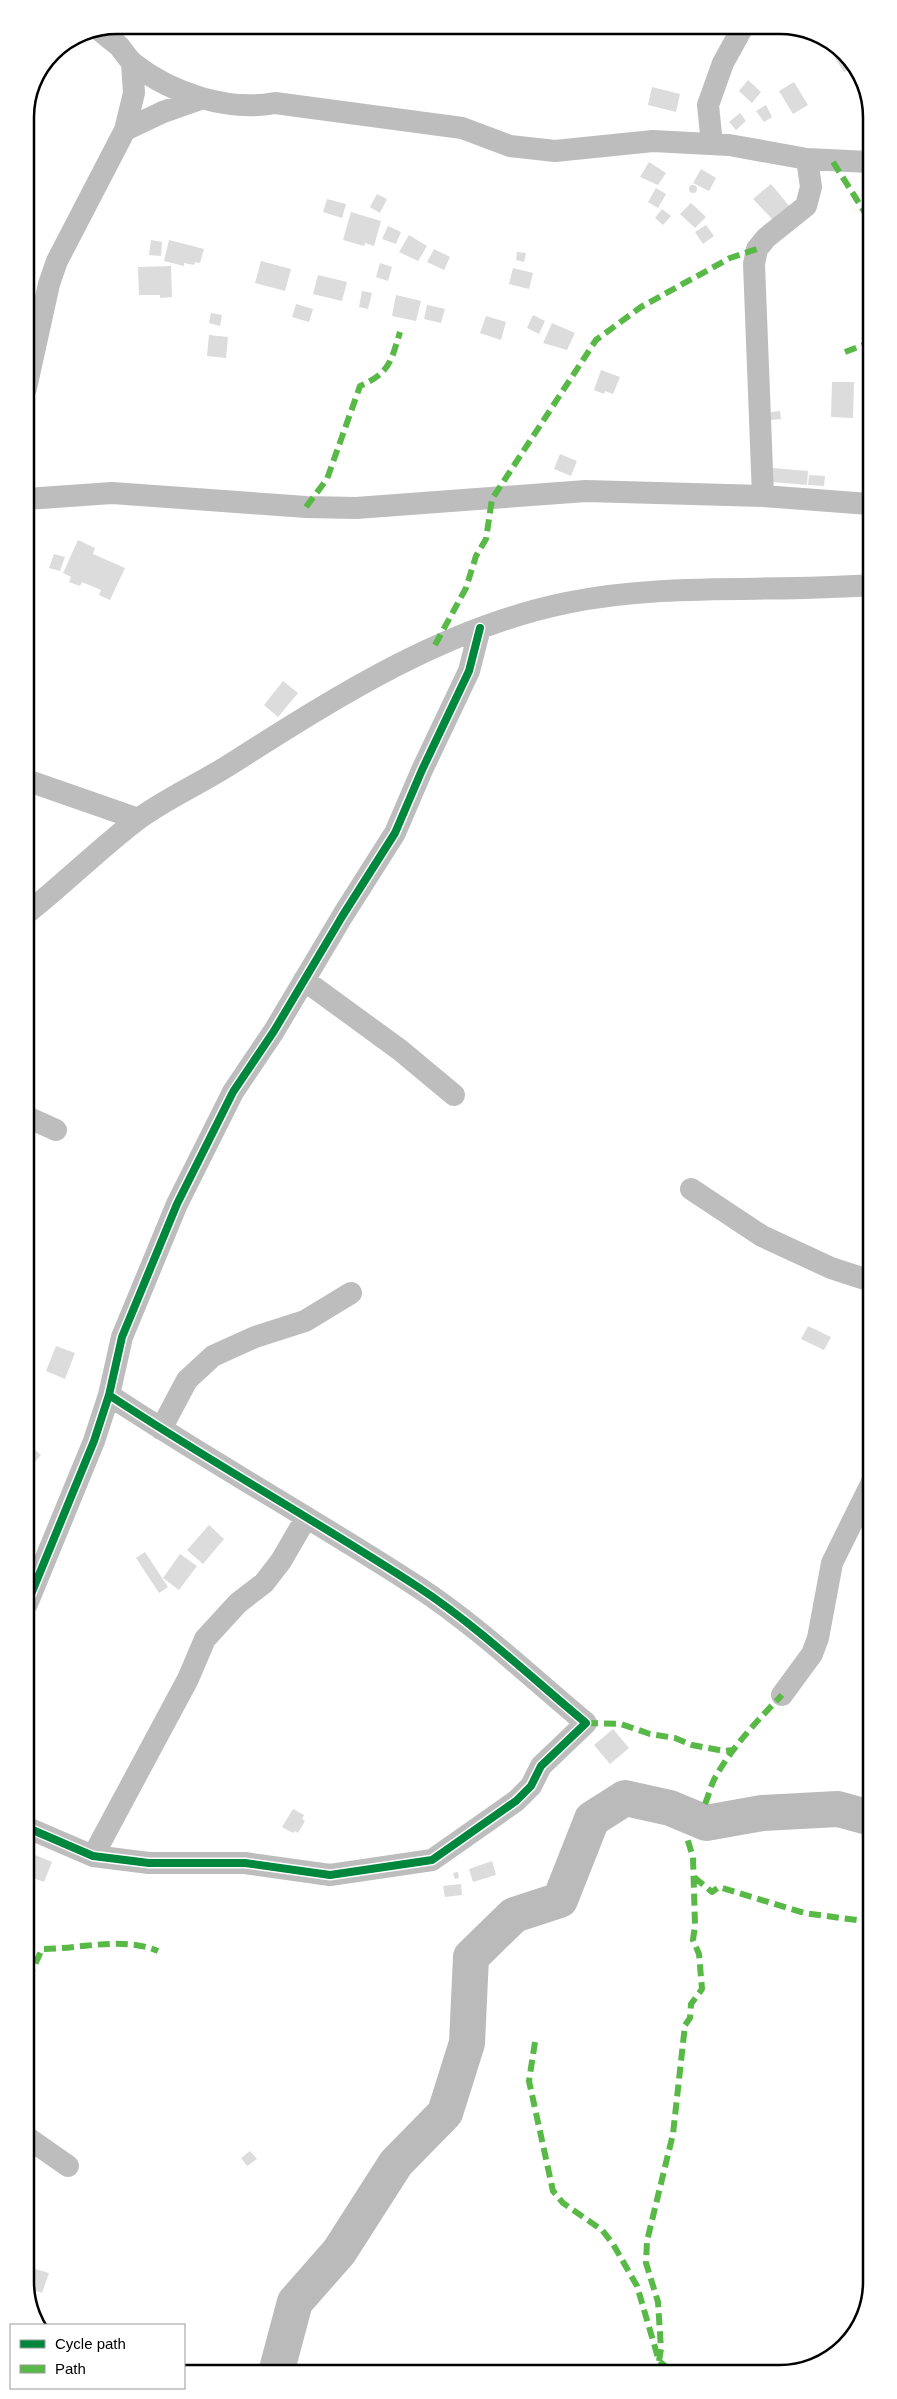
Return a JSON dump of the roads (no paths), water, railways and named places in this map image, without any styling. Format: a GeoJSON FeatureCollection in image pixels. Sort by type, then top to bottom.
{"type":"FeatureCollection","features":[{"type":"Feature","properties":{"kind":"street"},"geometry":{"type":"LineString","coordinates":[[712,144],[708,105],[723,63],[739,34]]}},
{"type":"Feature","properties":{"kind":"street"},"geometry":{"type":"LineString","coordinates":[[105,35],[119,47],[132,63],[161,82],[200,99],[260,106],[275,103],[462,128],[510,146],[555,151],[653,141],[729,145],[807,159],[863,162]]}},
{"type":"Feature","properties":{"kind":"street"},"geometry":{"type":"LineString","coordinates":[[34,352],[49,284],[57,261],[125,130],[134,93],[132,63]]}},
{"type":"Feature","properties":{"kind":"street"},"geometry":{"type":"LineString","coordinates":[[125,130],[163,112],[200,99]]}},
{"type":"Feature","properties":{"kind":"street"},"geometry":{"type":"LineString","coordinates":[[763,496],[754,264],[757,249],[766,238],[806,206],[810,187],[807,159]]}},
{"type":"Feature","properties":{"kind":"street"},"geometry":{"type":"LineString","coordinates":[[34,499],[112,493],[306,507],[356,508],[586,491],[763,496],[863,504]]}},
{"type":"Feature","properties":{"kind":"street"},"geometry":{"type":"LineString","coordinates":[[34,907],[138,819],[361,684],[435,645],[480,628],[567,602],[645,592],[687,589],[818,590],[863,587]]}},
{"type":"Feature","properties":{"kind":"street"},"geometry":{"type":"LineString","coordinates":[[34,1587],[82,1473],[109,1395],[122,1336],[177,1204],[233,1092],[395,833],[422,770],[469,671],[480,628]]}},
{"type":"Feature","properties":{"kind":"street"},"geometry":{"type":"LineString","coordinates":[[34,783],[138,819]]}},
{"type":"Feature","properties":{"kind":"street"},"geometry":{"type":"LineString","coordinates":[[304,980],[400,1050],[454,1095]]}},
{"type":"Feature","properties":{"kind":"street"},"geometry":{"type":"LineString","coordinates":[[34,1120],[56,1130]]}},
{"type":"Feature","properties":{"kind":"street"},"geometry":{"type":"LineString","coordinates":[[691,1189],[762,1236],[831,1268],[863,1279]]}},
{"type":"Feature","properties":{"kind":"street"},"geometry":{"type":"LineString","coordinates":[[160,1429],[187,1380],[213,1356],[255,1337],[306,1321],[351,1293]]}},
{"type":"Feature","properties":{"kind":"street"},"geometry":{"type":"LineString","coordinates":[[34,1831],[93,1856],[149,1863],[245,1863],[330,1875],[432,1860],[516,1800],[531,1786],[541,1766],[586,1723],[483,1637],[420,1588],[160,1429],[109,1395]]}},
{"type":"Feature","properties":{"kind":"street"},"geometry":{"type":"LineString","coordinates":[[782,1695],[812,1654],[818,1638],[832,1563],[863,1500]]}},
{"type":"Feature","properties":{"kind":"street"},"geometry":{"type":"LineString","coordinates":[[93,1856],[188,1678],[205,1639],[238,1603],[264,1583],[281,1561],[306,1518]]}},
{"type":"Feature","properties":{"kind":"street"},"geometry":{"type":"LineString","coordinates":[[34,2142],[68,2166]]}},
{"type":"Feature","properties":{"kind":"waterway"},"geometry":{"type":"LineString","coordinates":[[278,2365],[295,2302],[339,2252],[396,2163],[445,2113],[467,2043],[471,1957],[514,1915],[560,1900],[592,1819],[625,1798],[670,1808],[706,1823],[762,1813],[838,1809],[863,1816]]}}]}
